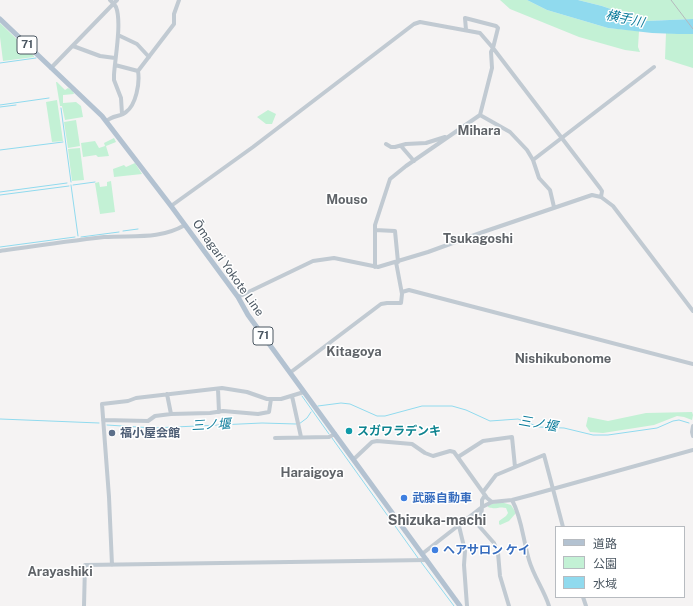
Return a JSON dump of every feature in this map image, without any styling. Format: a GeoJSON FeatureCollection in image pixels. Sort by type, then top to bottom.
{"type":"FeatureCollection","features":[{"type":"Feature","properties":{"kind":"main road","name":"Ōmagari Yokote Line"},"geometry":{"type":"LineString","coordinates":[[0,19],[107,121],[172,206],[238,297],[248,315],[460,606]]}},
{"type":"Feature","properties":{"kind":"street"},"geometry":{"type":"LineString","coordinates":[[110,0],[116,7],[117,13],[118,35],[114,80],[121,98],[122,114]]}},
{"type":"Feature","properties":{"kind":"street"},"geometry":{"type":"LineString","coordinates":[[51,68],[117,0]]}},
{"type":"Feature","properties":{"kind":"street"},"geometry":{"type":"LineString","coordinates":[[107,121],[110,117],[126,113],[128,110],[135,98],[139,83],[138,71],[174,24],[174,14],[179,0]]}},
{"type":"Feature","properties":{"kind":"street"},"geometry":{"type":"LineString","coordinates":[[375,267],[375,225],[390,179],[480,115],[492,68],[491,52],[498,28],[496,26],[465,18],[466,30]]}},
{"type":"Feature","properties":{"kind":"street"},"geometry":{"type":"LineString","coordinates":[[172,206],[259,143],[414,24],[420,22],[480,33],[600,188],[602,191],[601,197]]}},
{"type":"Feature","properties":{"kind":"street"},"geometry":{"type":"LineString","coordinates":[[118,35],[137,44],[149,57]]}},
{"type":"Feature","properties":{"kind":"street"},"geometry":{"type":"LineString","coordinates":[[72,46],[100,56],[115,58]]}},
{"type":"Feature","properties":{"kind":"street"},"geometry":{"type":"LineString","coordinates":[[115,65],[138,71]]}},
{"type":"Feature","properties":{"kind":"street"},"geometry":{"type":"LineString","coordinates":[[533,160],[654,67]]}},
{"type":"Feature","properties":{"kind":"street"},"geometry":{"type":"LineString","coordinates":[[480,115],[510,132],[527,150],[533,160],[540,178],[550,190],[554,208]]}},
{"type":"Feature","properties":{"kind":"street"},"geometry":{"type":"LineString","coordinates":[[386,144],[391,147],[426,143],[451,135]]}},
{"type":"Feature","properties":{"kind":"street"},"geometry":{"type":"LineString","coordinates":[[401,146],[414,161]]}},
{"type":"Feature","properties":{"kind":"street"},"geometry":{"type":"LineString","coordinates":[[238,297],[314,261],[325,258],[334,258],[378,267],[397,262],[592,195],[601,197],[612,206],[693,311]]}},
{"type":"Feature","properties":{"kind":"street"},"geometry":{"type":"LineString","coordinates":[[0,251],[104,237],[156,236],[174,231],[185,225]]}},
{"type":"Feature","properties":{"kind":"street"},"geometry":{"type":"LineString","coordinates":[[291,372],[381,304],[401,303],[402,292],[397,262],[395,232],[375,230]]}},
{"type":"Feature","properties":{"kind":"street"},"geometry":{"type":"LineString","coordinates":[[402,292],[409,290],[693,364]]}},
{"type":"Feature","properties":{"kind":"street"},"geometry":{"type":"LineString","coordinates":[[112,565],[109,497],[102,404],[128,401],[136,398],[218,389],[247,392],[267,399],[281,399],[304,392]]}},
{"type":"Feature","properties":{"kind":"street"},"geometry":{"type":"LineString","coordinates":[[218,389],[219,412]]}},
{"type":"Feature","properties":{"kind":"street"},"geometry":{"type":"LineString","coordinates":[[167,394],[171,414]]}},
{"type":"Feature","properties":{"kind":"street"},"geometry":{"type":"LineString","coordinates":[[292,396],[301,437]]}},
{"type":"Feature","properties":{"kind":"street"},"geometry":{"type":"LineString","coordinates":[[103,420],[148,422],[155,416],[171,414],[210,413],[223,411],[247,414],[266,413],[269,412],[271,399]]}},
{"type":"Feature","properties":{"kind":"street"},"geometry":{"type":"LineString","coordinates":[[693,426],[693,436]]}},
{"type":"Feature","properties":{"kind":"street"},"geometry":{"type":"LineString","coordinates":[[275,438],[329,437],[335,434]]}},
{"type":"Feature","properties":{"kind":"street"},"geometry":{"type":"LineString","coordinates":[[458,457],[483,441],[512,437],[515,467]]}},
{"type":"Feature","properties":{"kind":"street"},"geometry":{"type":"LineString","coordinates":[[354,459],[372,442],[377,441],[412,444],[432,456],[450,451],[454,452],[492,502]]}},
{"type":"Feature","properties":{"kind":"street"},"geometry":{"type":"LineString","coordinates":[[422,554],[482,507],[492,502],[512,500],[693,450]]}},
{"type":"Feature","properties":{"kind":"street"},"geometry":{"type":"LineString","coordinates":[[509,606],[500,576],[498,553],[494,543],[479,526],[484,493],[496,475],[544,455],[563,526]]}},
{"type":"Feature","properties":{"kind":"street"},"geometry":{"type":"LineString","coordinates":[[512,500],[517,509],[533,573],[546,595],[549,605],[543,606]]}},
{"type":"Feature","properties":{"kind":"street"},"geometry":{"type":"LineString","coordinates":[[458,526],[465,551],[464,565],[467,606]]}},
{"type":"Feature","properties":{"kind":"street"},"geometry":{"type":"LineString","coordinates":[[84,606],[85,565],[427,560]]}},
{"type":"Feature","properties":{"kind":"green space"},"geometry":{"type":"Polygon","coordinates":[[[500,0],[527,0],[547,10],[608,28],[639,31],[638,47],[640,52],[625,50],[579,37],[510,9],[500,0]]]}},
{"type":"Feature","properties":{"kind":"green space"},"geometry":{"type":"Polygon","coordinates":[[[578,0],[693,0],[693,19],[646,21],[602,6],[578,0]]]}},
{"type":"Feature","properties":{"kind":"green space"},"geometry":{"type":"Polygon","coordinates":[[[0,23],[34,56],[34,57],[3,61],[0,23]]]}},
{"type":"Feature","properties":{"kind":"green space"},"geometry":{"type":"Polygon","coordinates":[[[666,33],[693,34],[693,68],[665,59],[666,33]]]}},
{"type":"Feature","properties":{"kind":"green space"},"geometry":{"type":"Polygon","coordinates":[[[56,82],[65,90],[68,88],[73,91],[74,94],[63,95],[63,103],[76,102],[81,106],[83,117],[65,120],[62,106],[60,106],[56,82]]]}},
{"type":"Feature","properties":{"kind":"green space"},"geometry":{"type":"Polygon","coordinates":[[[57,100],[63,141],[52,142],[46,102],[57,100]]]}},
{"type":"Feature","properties":{"kind":"green space"},"geometry":{"type":"Polygon","coordinates":[[[268,110],[276,114],[272,124],[266,124],[257,117],[268,110]]]}},
{"type":"Feature","properties":{"kind":"green space"},"geometry":{"type":"Polygon","coordinates":[[[76,120],[80,146],[68,148],[64,122],[76,120]]]}},
{"type":"Feature","properties":{"kind":"green space"},"geometry":{"type":"Polygon","coordinates":[[[114,138],[116,142],[106,146],[109,156],[98,157],[96,155],[83,157],[81,143],[95,141],[99,148],[105,146],[104,143],[114,138]]]}},
{"type":"Feature","properties":{"kind":"green space"},"geometry":{"type":"Polygon","coordinates":[[[80,148],[84,180],[72,181],[68,149],[80,148]]]}},
{"type":"Feature","properties":{"kind":"green space"},"geometry":{"type":"Polygon","coordinates":[[[135,163],[142,174],[114,177],[113,169],[124,165],[126,167],[135,163]]]}},
{"type":"Feature","properties":{"kind":"green space"},"geometry":{"type":"Polygon","coordinates":[[[111,181],[115,212],[100,214],[95,183],[99,182],[100,187],[107,186],[107,182],[111,181]]]}},
{"type":"Feature","properties":{"kind":"green space"},"geometry":{"type":"Polygon","coordinates":[[[692,412],[692,420],[677,416],[654,425],[603,433],[590,432],[586,426],[588,417],[608,421],[646,413],[692,412]]]}},
{"type":"Feature","properties":{"kind":"green space"},"geometry":{"type":"Polygon","coordinates":[[[501,502],[511,505],[516,513],[509,521],[500,525],[499,521],[508,513],[506,508],[490,508],[488,505],[501,502]]]}},
{"type":"Feature","properties":{"kind":"water","name":"横手川"},"geometry":{"type":"Polygon","coordinates":[[[527,0],[578,0],[602,6],[646,21],[693,19],[693,34],[652,33],[608,28],[547,10],[527,0]]]}},
{"type":"Feature","properties":{"kind":"waterway"},"geometry":{"type":"LineString","coordinates":[[0,63],[36,58]]}},
{"type":"Feature","properties":{"kind":"waterway"},"geometry":{"type":"LineString","coordinates":[[0,105],[49,98]]}},
{"type":"Feature","properties":{"kind":"waterway"},"geometry":{"type":"LineString","coordinates":[[0,107],[16,105]]}},
{"type":"Feature","properties":{"kind":"waterway"},"geometry":{"type":"LineString","coordinates":[[61,108],[71,182]]}},
{"type":"Feature","properties":{"kind":"waterway"},"geometry":{"type":"LineString","coordinates":[[0,150],[63,142]]}},
{"type":"Feature","properties":{"kind":"waterway"},"geometry":{"type":"LineString","coordinates":[[73,185],[95,182]]}},
{"type":"Feature","properties":{"kind":"waterway"},"geometry":{"type":"LineString","coordinates":[[0,192],[67,183]]}},
{"type":"Feature","properties":{"kind":"waterway"},"geometry":{"type":"LineString","coordinates":[[71,185],[78,236]]}},
{"type":"Feature","properties":{"kind":"waterway"},"geometry":{"type":"LineString","coordinates":[[0,195],[69,186]]}},
{"type":"Feature","properties":{"kind":"waterway"},"geometry":{"type":"LineString","coordinates":[[123,231],[138,229]]}},
{"type":"Feature","properties":{"kind":"waterway"},"geometry":{"type":"LineString","coordinates":[[81,237],[119,232]]}},
{"type":"Feature","properties":{"kind":"waterway"},"geometry":{"type":"LineString","coordinates":[[0,247],[75,237]]}},
{"type":"Feature","properties":{"kind":"waterway"},"geometry":{"type":"LineString","coordinates":[[302,396],[329,434]]}},
{"type":"Feature","properties":{"kind":"waterway","name":"三ノ堰"},"geometry":{"type":"LineString","coordinates":[[318,406],[341,403],[350,404],[377,416],[385,416],[422,406],[452,406],[466,410],[490,421],[518,419],[539,427],[564,428],[593,435],[608,435],[657,428],[679,420],[689,423]]}},
{"type":"Feature","properties":{"kind":"waterway","name":"三ノ堰"},"geometry":{"type":"LineString","coordinates":[[299,424],[307,418],[311,412]]}},
{"type":"Feature","properties":{"kind":"waterway","name":"三ノ堰"},"geometry":{"type":"LineString","coordinates":[[0,419],[99,423]]}},
{"type":"Feature","properties":{"kind":"waterway","name":"三ノ堰"},"geometry":{"type":"LineString","coordinates":[[107,425],[153,428],[262,423],[296,424]]}},
{"type":"Feature","properties":{"kind":"waterway"},"geometry":{"type":"LineString","coordinates":[[332,438],[418,558]]}},
{"type":"Feature","properties":{"kind":"waterway"},"geometry":{"type":"LineString","coordinates":[[421,562],[454,606]]}},
{"type":"Feature","properties":{"kind":"railway"},"geometry":{"type":"LineString","coordinates":[[671,0],[693,29]]}},
{"type":"Feature","properties":{"kind":"place","name":"スガワラデンキ"},"geometry":{"type":"Point","coordinates":[349,431]}},
{"type":"Feature","properties":{"kind":"place","name":"福小屋会館"},"geometry":{"type":"Point","coordinates":[112,433]}},
{"type":"Feature","properties":{"kind":"place","name":"武藤自動車"},"geometry":{"type":"Point","coordinates":[404,498]}},
{"type":"Feature","properties":{"kind":"place","name":"ヘアサロン ケイ"},"geometry":{"type":"Point","coordinates":[435,550]}},
{"type":"Feature","properties":{"kind":"district","name":"Mihara"},"geometry":{"type":"Point","coordinates":[479,131]}},
{"type":"Feature","properties":{"kind":"district","name":"Mouso"},"geometry":{"type":"Point","coordinates":[347,200]}},
{"type":"Feature","properties":{"kind":"district","name":"Tsukagoshi"},"geometry":{"type":"Point","coordinates":[478,239]}},
{"type":"Feature","properties":{"kind":"district","name":"Kitagoya"},"geometry":{"type":"Point","coordinates":[354,352]}},
{"type":"Feature","properties":{"kind":"district","name":"Nishikubonome"},"geometry":{"type":"Point","coordinates":[563,359]}},
{"type":"Feature","properties":{"kind":"district","name":"Haraigoya"},"geometry":{"type":"Point","coordinates":[312,473]}},
{"type":"Feature","properties":{"kind":"district","name":"Shizuka-machi"},"geometry":{"type":"Point","coordinates":[437,521]}},
{"type":"Feature","properties":{"kind":"district","name":"Arayashiki"},"geometry":{"type":"Point","coordinates":[60,572]}}]}
